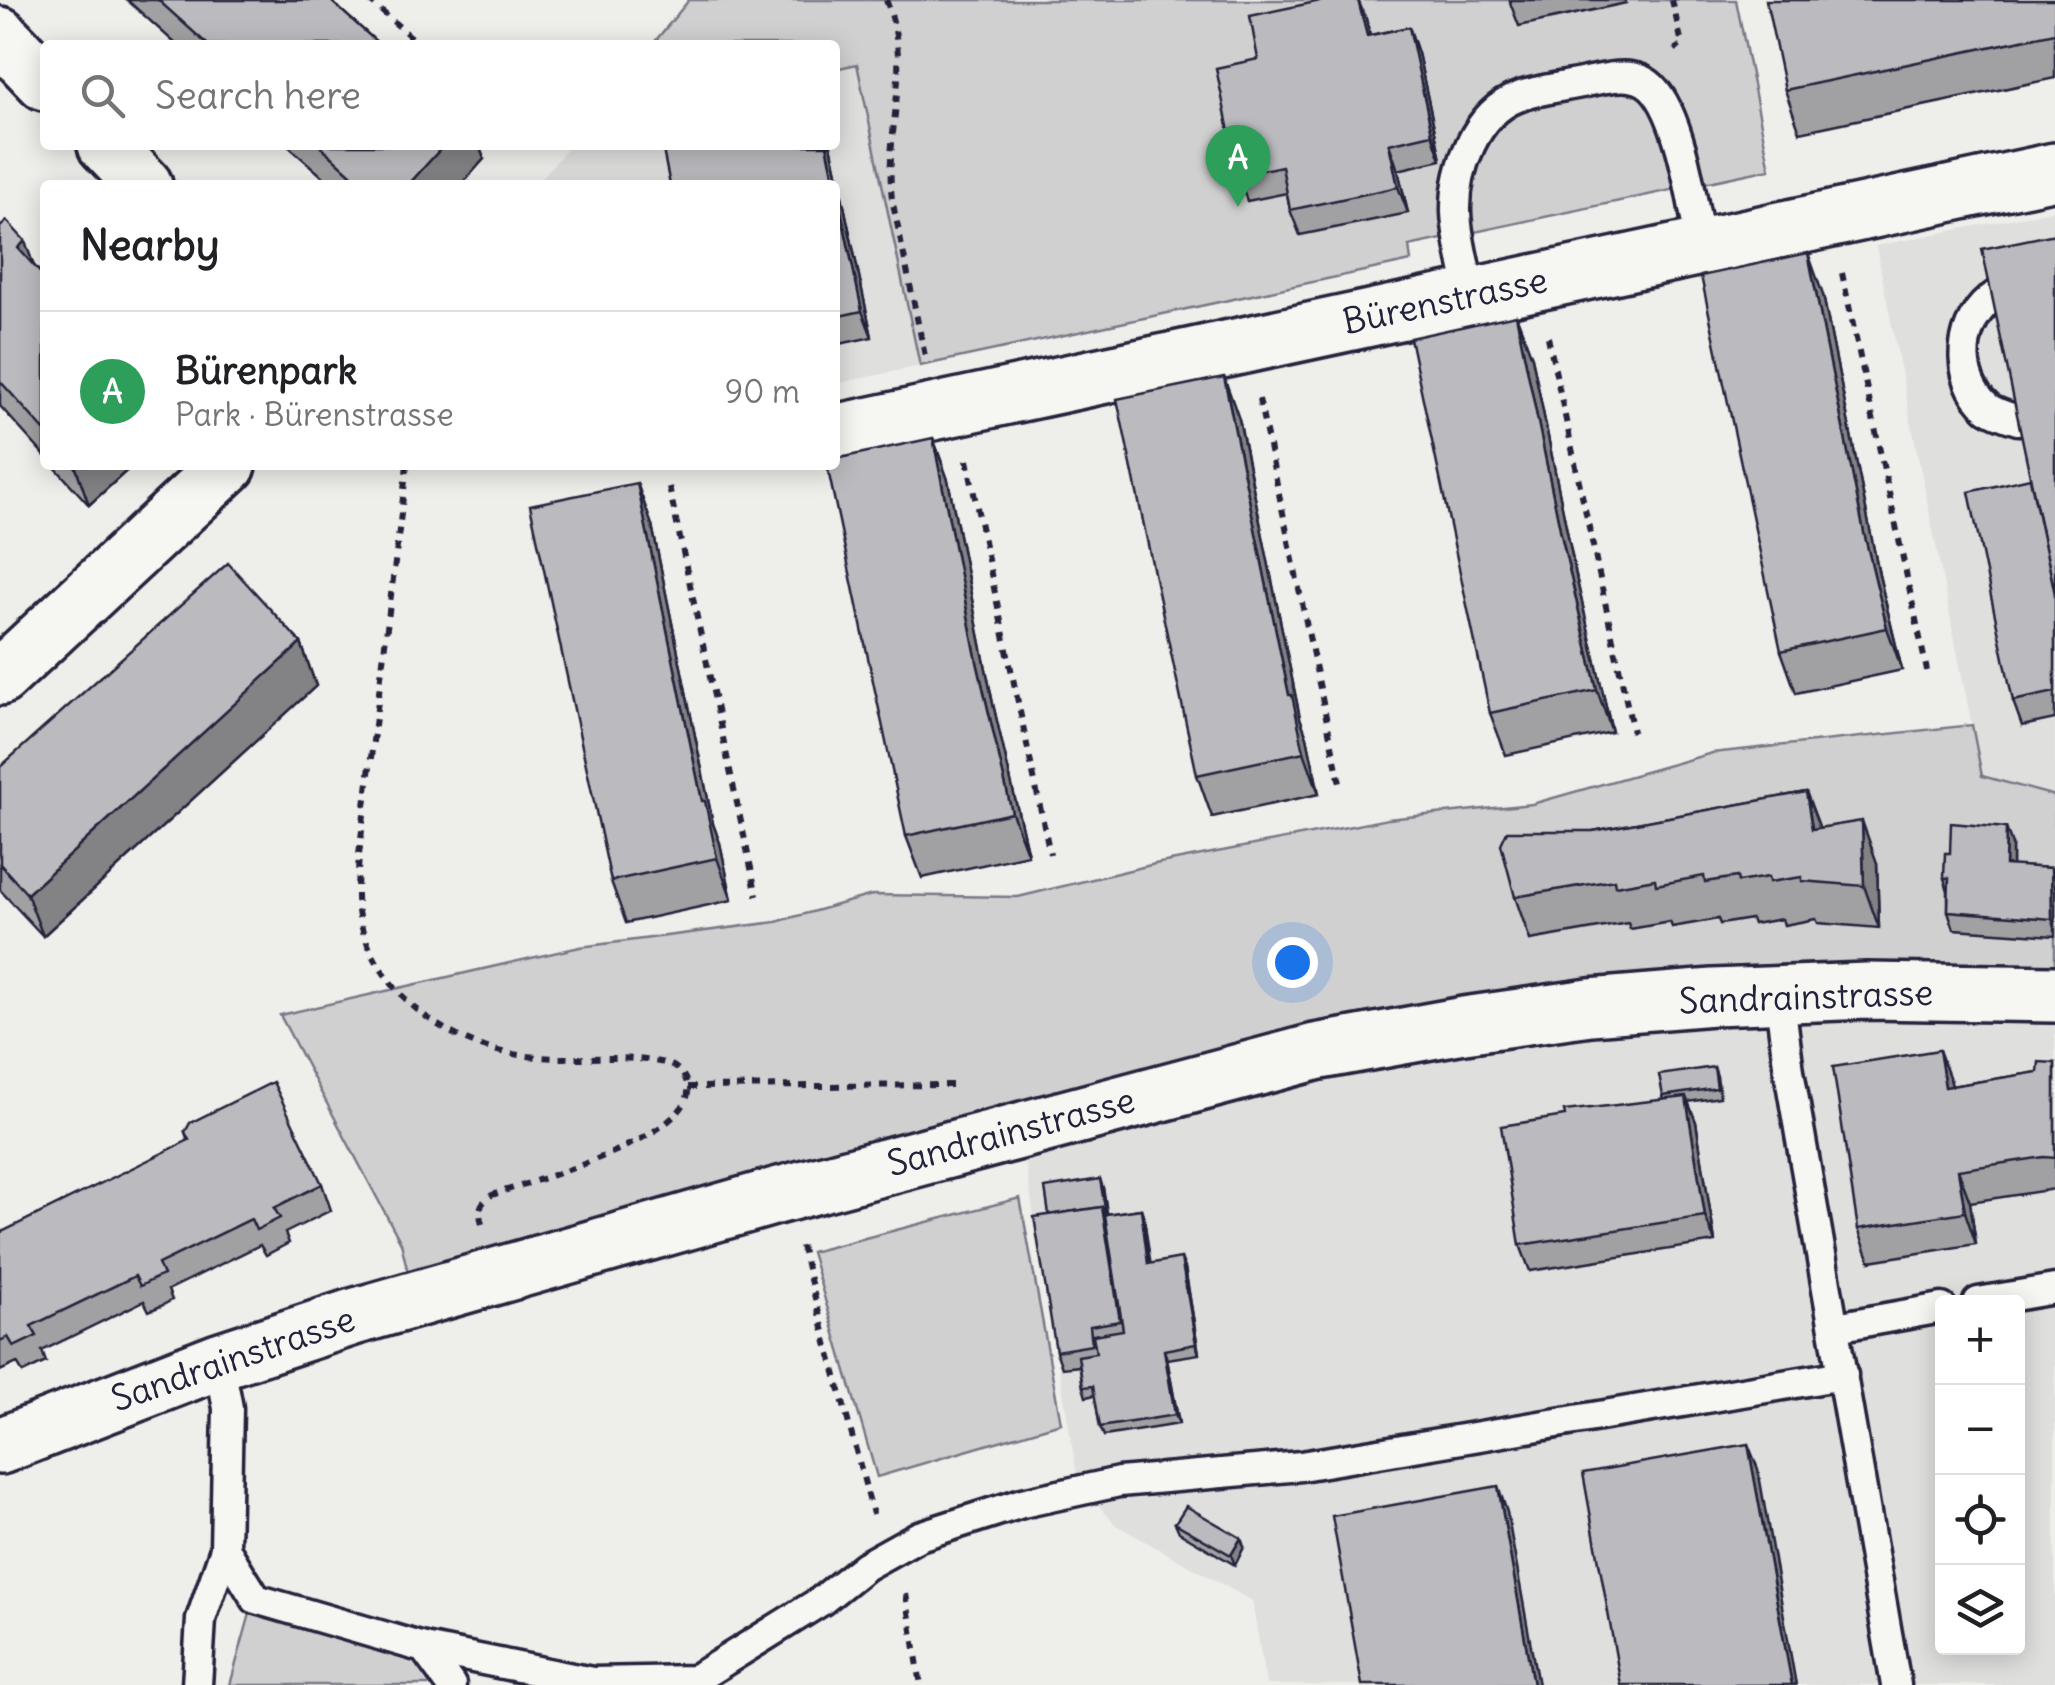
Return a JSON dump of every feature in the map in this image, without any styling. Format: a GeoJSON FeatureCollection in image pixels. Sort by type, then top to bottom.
{"type":"FeatureCollection","features":[{"type":"Feature","properties":{"kind":"street"},"geometry":{"type":"LineString","coordinates":[[0,36],[40,77]]}},
{"type":"Feature","properties":{"kind":"street"},"geometry":{"type":"LineString","coordinates":[[111,150],[139,180]]}},
{"type":"Feature","properties":{"kind":"street","name":"Bürenstrasse"},"geometry":{"type":"LineString","coordinates":[[840,431],[2055,171]]}},
{"type":"Feature","properties":{"kind":"street"},"geometry":{"type":"LineString","coordinates":[[0,677],[223,470]]}},
{"type":"Feature","properties":{"kind":"street","name":"Sandrainstrasse"},"geometry":{"type":"LineString","coordinates":[[0,1446],[218,1360],[353,1317],[776,1196],[1315,1052],[1464,1025],[1590,1008],[1867,991],[2055,994]]}},
{"type":"Feature","properties":{"kind":"lane"},"geometry":{"type":"LineString","coordinates":[[1471,296],[1456,216],[1457,193],[1464,164],[1481,126],[1516,98],[1604,78],[1632,76],[1650,85],[1665,104],[1682,157],[1701,247]]}},
{"type":"Feature","properties":{"kind":"lane"},"geometry":{"type":"LineString","coordinates":[[1996,295],[1969,324],[1965,368],[1988,408],[2018,420]]}},
{"type":"Feature","properties":{"kind":"lane"},"geometry":{"type":"LineString","coordinates":[[1779,994],[1896,1685]]}},
{"type":"Feature","properties":{"kind":"lane"},"geometry":{"type":"LineString","coordinates":[[2023,1295],[2055,1290]]}},
{"type":"Feature","properties":{"kind":"lane"},"geometry":{"type":"LineString","coordinates":[[1836,1326],[1935,1309]]}},
{"type":"Feature","properties":{"kind":"lane"},"geometry":{"type":"LineString","coordinates":[[197,1685],[201,1619],[226,1549],[228,1408],[218,1360]]}},
{"type":"Feature","properties":{"kind":"lane"},"geometry":{"type":"LineString","coordinates":[[226,1549],[256,1599],[424,1648],[592,1682],[694,1680],[820,1602],[865,1566],[919,1536],[1022,1503],[1119,1482],[1301,1466],[1843,1374]]}},
{"type":"Feature","properties":{"kind":"lane"},"geometry":{"type":"LineString","coordinates":[[424,1648],[451,1685]]}},
{"type":"Feature","properties":{"kind":"path"},"geometry":{"type":"LineString","coordinates":[[369,0],[414,40]]}},
{"type":"Feature","properties":{"kind":"path"},"geometry":{"type":"LineString","coordinates":[[886,0],[898,39],[900,78],[890,180],[892,199],[926,359]]}},
{"type":"Feature","properties":{"kind":"path"},"geometry":{"type":"LineString","coordinates":[[1672,0],[1677,22]]}},
{"type":"Feature","properties":{"kind":"path"},"geometry":{"type":"LineString","coordinates":[[1841,272],[1926,671]]}},
{"type":"Feature","properties":{"kind":"path"},"geometry":{"type":"LineString","coordinates":[[1548,335],[1633,732]]}},
{"type":"Feature","properties":{"kind":"path"},"geometry":{"type":"LineString","coordinates":[[1258,398],[1341,788]]}},
{"type":"Feature","properties":{"kind":"path"},"geometry":{"type":"LineString","coordinates":[[967,458],[1050,854]]}},
{"type":"Feature","properties":{"kind":"path"},"geometry":{"type":"LineString","coordinates":[[407,470],[359,855],[358,913],[365,938],[399,994],[432,1020],[467,1040],[522,1056],[665,1063],[681,1072],[688,1087],[686,1105],[676,1117],[640,1140],[483,1201],[478,1211],[483,1230]]}},
{"type":"Feature","properties":{"kind":"path"},"geometry":{"type":"LineString","coordinates":[[669,487],[757,896]]}},
{"type":"Feature","properties":{"kind":"path"},"geometry":{"type":"LineString","coordinates":[[688,1087],[962,1086]]}},
{"type":"Feature","properties":{"kind":"path"},"geometry":{"type":"LineString","coordinates":[[801,1244],[877,1530],[906,1592],[920,1685]]}},
{"type":"Feature","properties":{"kind":"shaded area"},"geometry":{"type":"Polygon","coordinates":[[[689,0],[1736,0],[1770,169],[1409,246],[1411,261],[920,366],[857,64],[840,68],[840,40],[656,40],[689,0]]]}},
{"type":"Feature","properties":{"kind":"shaded area"},"geometry":{"type":"Polygon","coordinates":[[[857,64],[920,366],[840,383],[840,180],[540,180],[566,150],[840,150],[840,68],[857,64]]]}},
{"type":"Feature","properties":{"kind":"shaded area"},"geometry":{"type":"Polygon","coordinates":[[[2055,210],[2055,796],[1982,776],[1876,246],[2055,210]]]}},
{"type":"Feature","properties":{"kind":"shaded area"},"geometry":{"type":"Polygon","coordinates":[[[1972,725],[1982,776],[2055,796],[2055,988],[1587,1001],[413,1294],[401,1243],[280,1015],[580,947],[776,922],[872,895],[1018,897],[1155,864],[1388,819],[1532,804],[1712,753],[1972,725]]]}},
{"type":"Feature","properties":{"kind":"shaded area"},"geometry":{"type":"Polygon","coordinates":[[[2055,1002],[2055,1685],[1266,1685],[1252,1601],[1116,1525],[1078,1482],[1021,1137],[1466,1033],[2055,1002]]]}},
{"type":"Feature","properties":{"kind":"shaded area"},"geometry":{"type":"Polygon","coordinates":[[[1020,1198],[1061,1423],[877,1477],[811,1252],[1020,1198]]]}},
{"type":"Feature","properties":{"kind":"shaded area"},"geometry":{"type":"Polygon","coordinates":[[[253,1603],[421,1652],[445,1685],[230,1685],[253,1603]]]}},
{"type":"Feature","properties":{"kind":"building"},"geometry":{"type":"Polygon","coordinates":[[[158,0],[330,0],[374,40],[202,40],[158,0]]]}},
{"type":"Feature","properties":{"kind":"building"},"geometry":{"type":"Polygon","coordinates":[[[1325,0],[1358,0],[1367,36],[1409,27],[1432,134],[1389,144],[1398,187],[1290,210],[1282,166],[1238,175],[1216,68],[1258,59],[1250,16],[1325,0]]]}},
{"type":"Feature","properties":{"kind":"building"},"geometry":{"type":"Polygon","coordinates":[[[1766,0],[2055,0],[2055,33],[1785,90],[1766,0]]]}},
{"type":"Feature","properties":{"kind":"building"},"geometry":{"type":"Polygon","coordinates":[[[324,150],[440,150],[412,180],[358,180],[324,150]]]}},
{"type":"Feature","properties":{"kind":"building"},"geometry":{"type":"Polygon","coordinates":[[[663,150],[828,150],[834,180],[669,180],[663,150]]]}},
{"type":"Feature","properties":{"kind":"building"},"geometry":{"type":"Polygon","coordinates":[[[840,207],[862,311],[840,316],[840,207]]]}},
{"type":"Feature","properties":{"kind":"building"},"geometry":{"type":"Polygon","coordinates":[[[7,221],[25,241],[18,248],[40,272],[40,425],[0,381],[0,227],[7,221]]]}},
{"type":"Feature","properties":{"kind":"building"},"geometry":{"type":"Polygon","coordinates":[[[2055,234],[2055,594],[1982,249],[2055,234]]]}},
{"type":"Feature","properties":{"kind":"building"},"geometry":{"type":"Polygon","coordinates":[[[1808,253],[1887,628],[1781,651],[1701,276],[1808,253]]]}},
{"type":"Feature","properties":{"kind":"building"},"geometry":{"type":"Polygon","coordinates":[[[1516,315],[1597,690],[1490,713],[1410,338],[1516,315]]]}},
{"type":"Feature","properties":{"kind":"building"},"geometry":{"type":"Polygon","coordinates":[[[1224,377],[1304,752],[1197,775],[1117,399],[1224,377]]]}},
{"type":"Feature","properties":{"kind":"building"},"geometry":{"type":"Polygon","coordinates":[[[933,438],[977,662],[1012,813],[906,836],[828,470],[840,470],[840,458],[933,438]]]}},
{"type":"Feature","properties":{"kind":"building"},"geometry":{"type":"Polygon","coordinates":[[[2030,478],[2055,594],[2055,692],[2013,701],[1969,492],[2030,478]]]}},
{"type":"Feature","properties":{"kind":"building"},"geometry":{"type":"Polygon","coordinates":[[[637,483],[717,858],[611,881],[530,505],[637,483]]]}},
{"type":"Feature","properties":{"kind":"building"},"geometry":{"type":"Polygon","coordinates":[[[228,563],[301,643],[27,894],[0,864],[0,767],[228,563]]]}},
{"type":"Feature","properties":{"kind":"building"},"geometry":{"type":"Polygon","coordinates":[[[1806,792],[1812,829],[1862,821],[1864,886],[1802,881],[1802,877],[1738,882],[1737,877],[1705,882],[1704,876],[1656,885],[1655,879],[1615,886],[1614,880],[1515,897],[1501,844],[1507,831],[1593,831],[1806,792]]]}},
{"type":"Feature","properties":{"kind":"building"},"geometry":{"type":"Polygon","coordinates":[[[1951,823],[2006,828],[2005,865],[2051,868],[2052,919],[1948,911],[1949,878],[1944,878],[1951,823]]]}},
{"type":"Feature","properties":{"kind":"building"},"geometry":{"type":"Polygon","coordinates":[[[1939,1050],[1945,1087],[2038,1072],[2039,1062],[2055,1063],[2055,1158],[1958,1170],[1965,1212],[1858,1229],[1833,1067],[1939,1050]]]}},
{"type":"Feature","properties":{"kind":"building"},"geometry":{"type":"Polygon","coordinates":[[[1714,1067],[1717,1088],[1663,1096],[1659,1075],[1714,1067]]]}},
{"type":"Feature","properties":{"kind":"building"},"geometry":{"type":"Polygon","coordinates":[[[273,1082],[322,1184],[274,1208],[280,1218],[256,1230],[251,1219],[158,1264],[163,1275],[140,1286],[135,1276],[31,1326],[37,1336],[14,1347],[8,1337],[0,1341],[0,1233],[189,1140],[185,1132],[190,1123],[273,1082]]]}},
{"type":"Feature","properties":{"kind":"building"},"geometry":{"type":"Polygon","coordinates":[[[1686,1097],[1705,1216],[1520,1245],[1501,1126],[1565,1116],[1564,1111],[1686,1097]]]}},
{"type":"Feature","properties":{"kind":"building"},"geometry":{"type":"Polygon","coordinates":[[[1100,1179],[1106,1214],[1141,1209],[1148,1264],[1181,1258],[1196,1344],[1164,1350],[1175,1415],[1100,1427],[1093,1386],[1083,1387],[1078,1356],[1096,1353],[1093,1335],[1123,1330],[1105,1215],[1102,1207],[1049,1215],[1045,1188],[1100,1179]]]}},
{"type":"Feature","properties":{"kind":"building"},"geometry":{"type":"Polygon","coordinates":[[[1102,1207],[1120,1321],[1090,1326],[1092,1345],[1056,1351],[1034,1217],[1102,1207]]]}},
{"type":"Feature","properties":{"kind":"building"},"geometry":{"type":"Polygon","coordinates":[[[1748,1444],[1792,1685],[1621,1685],[1583,1473],[1748,1444]]]}},
{"type":"Feature","properties":{"kind":"building"},"geometry":{"type":"Polygon","coordinates":[[[1498,1486],[1533,1685],[1362,1685],[1332,1516],[1498,1486]]]}},
{"type":"Feature","properties":{"kind":"building"},"geometry":{"type":"Polygon","coordinates":[[[1186,1506],[1241,1538],[1231,1555],[1175,1523],[1186,1506]]]}},
{"type":"Feature","properties":{"kind":"place","name":"Bürenpark"},"geometry":{"type":"Point","coordinates":[1238,207]}}]}
